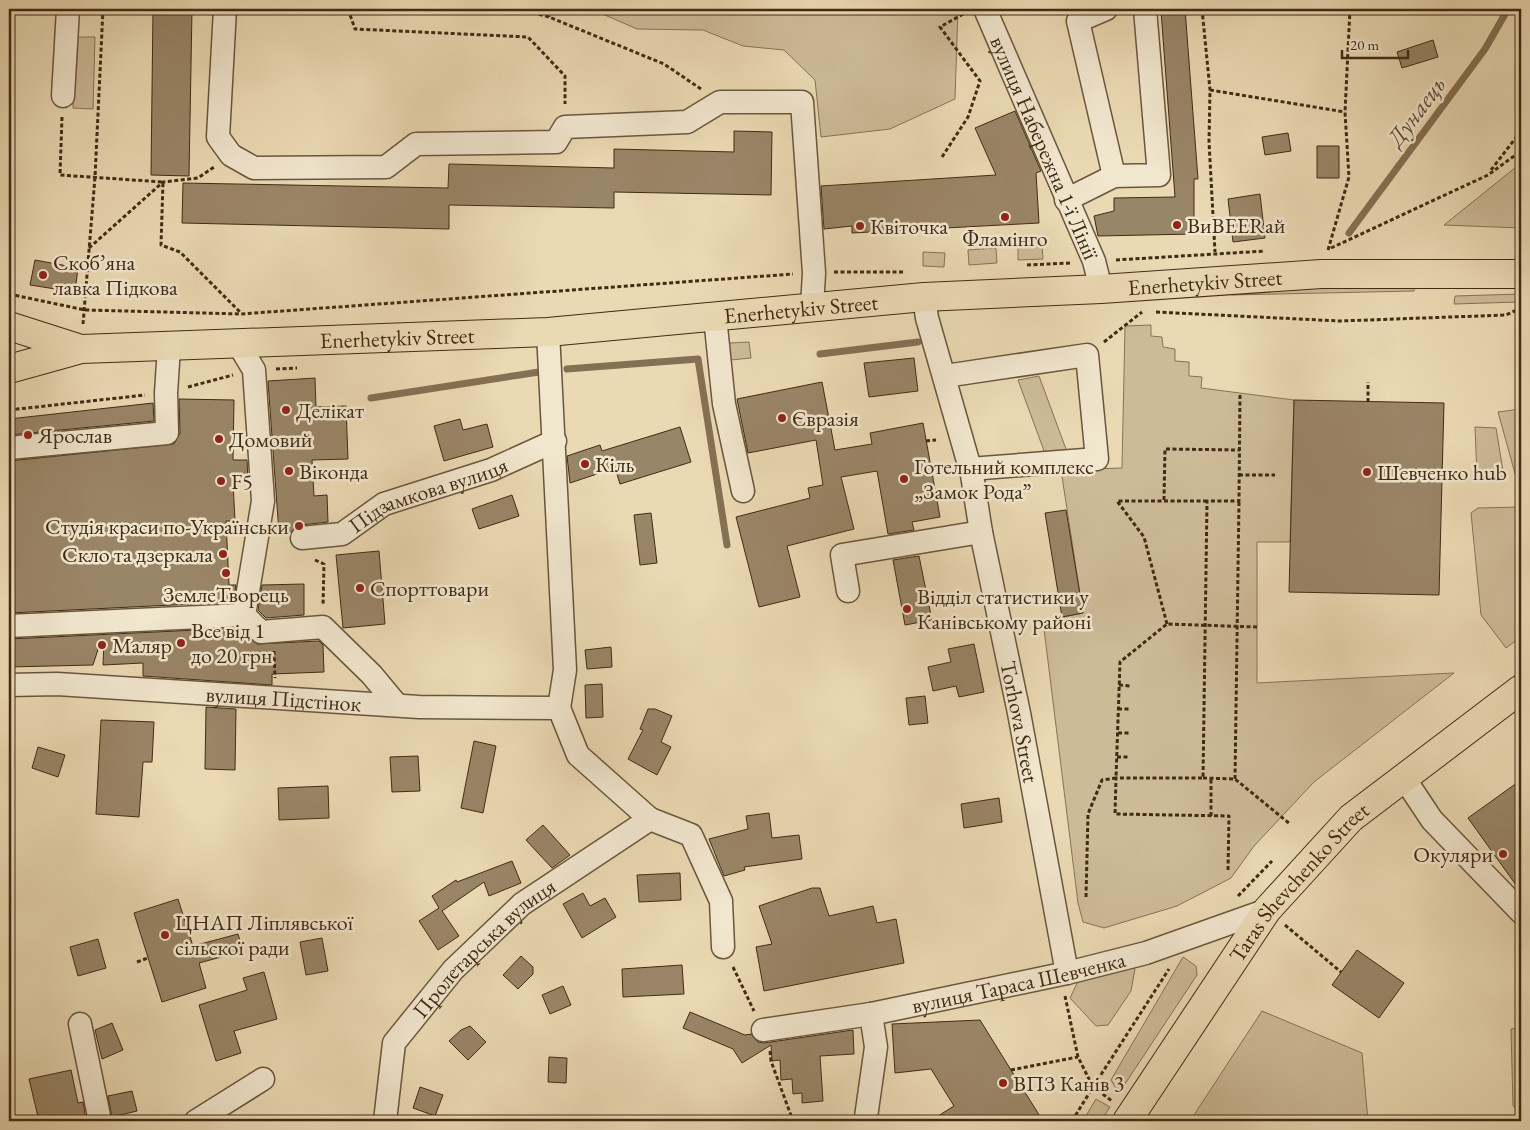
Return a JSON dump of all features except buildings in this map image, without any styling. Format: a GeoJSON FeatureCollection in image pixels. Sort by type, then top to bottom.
{"type":"FeatureCollection","features":[{"type":"Feature","properties":{"kind":"main road","name":"Enerhetykiv Street"},"geometry":{"type":"LineString","coordinates":[[9,369],[80,350],[548,332],[924,297],[1100,289],[1321,274],[1521,274]]}},
{"type":"Feature","properties":{"kind":"main road","name":"Enerhetykiv Street"},"geometry":{"type":"LineString","coordinates":[[9,326],[80,350]]}},
{"type":"Feature","properties":{"kind":"main road","name":"Taras Shevchenko Street"},"geometry":{"type":"LineString","coordinates":[[1127,1121],[1280,921],[1351,818],[1518,696]]}},
{"type":"Feature","properties":{"kind":"street"},"geometry":{"type":"LineString","coordinates":[[63,96],[68,9]]}},
{"type":"Feature","properties":{"kind":"street"},"geometry":{"type":"LineString","coordinates":[[225,9],[218,137],[231,155],[254,168],[386,167],[416,144],[556,142],[565,127],[687,122],[720,102],[802,102],[814,272],[812,307]]}},
{"type":"Feature","properties":{"kind":"street","name":"вулиця Набережна 1-ї Лінії"},"geometry":{"type":"LineString","coordinates":[[985,9],[1094,261],[1100,289]]}},
{"type":"Feature","properties":{"kind":"street"},"geometry":{"type":"LineString","coordinates":[[1106,9],[1078,21],[1114,176]]}},
{"type":"Feature","properties":{"kind":"street"},"geometry":{"type":"LineString","coordinates":[[1066,200],[1114,176],[1159,175],[1145,9]]}},
{"type":"Feature","properties":{"kind":"street","name":"Torhova Street"},"geometry":{"type":"LineString","coordinates":[[924,297],[927,318],[970,469],[981,532],[1019,713],[1067,973]]}},
{"type":"Feature","properties":{"kind":"street"},"geometry":{"type":"LineString","coordinates":[[715,317],[724,404],[742,491]]}},
{"type":"Feature","properties":{"kind":"street"},"geometry":{"type":"LineString","coordinates":[[548,332],[555,441],[565,670],[559,708],[578,755],[650,819],[691,835],[721,901],[723,946]]}},
{"type":"Feature","properties":{"kind":"street"},"geometry":{"type":"LineString","coordinates":[[239,345],[254,370],[263,502],[244,615]]}},
{"type":"Feature","properties":{"kind":"street"},"geometry":{"type":"LineString","coordinates":[[9,448],[167,433],[166,393],[169,347]]}},
{"type":"Feature","properties":{"kind":"street"},"geometry":{"type":"LineString","coordinates":[[945,376],[1087,355],[1097,459],[970,469]]}},
{"type":"Feature","properties":{"kind":"street","name":"Підзамкова вулиця"},"geometry":{"type":"LineString","coordinates":[[305,548],[342,534],[384,504],[491,470],[555,441]]}},
{"type":"Feature","properties":{"kind":"street"},"geometry":{"type":"LineString","coordinates":[[848,591],[842,555],[981,532]]}},
{"type":"Feature","properties":{"kind":"street"},"geometry":{"type":"LineString","coordinates":[[9,626],[244,615],[261,632],[323,628],[372,675],[396,704]]}},
{"type":"Feature","properties":{"kind":"street","name":"вулиця Підстінок"},"geometry":{"type":"LineString","coordinates":[[9,685],[57,684],[396,704],[419,707],[559,708]]}},
{"type":"Feature","properties":{"kind":"street"},"geometry":{"type":"LineString","coordinates":[[1404,778],[1432,820],[1521,912]]}},
{"type":"Feature","properties":{"kind":"street","name":"Пролетарська вулиця"},"geometry":{"type":"LineString","coordinates":[[385,1121],[394,1043],[453,970],[522,904],[650,819]]}},
{"type":"Feature","properties":{"kind":"street","name":"вулиця Тараса Шевченка"},"geometry":{"type":"LineString","coordinates":[[763,1030],[871,1014],[1067,973],[1280,921]]}},
{"type":"Feature","properties":{"kind":"street"},"geometry":{"type":"LineString","coordinates":[[866,1117],[876,1047],[871,1014]]}},
{"type":"Feature","properties":{"kind":"street"},"geometry":{"type":"LineString","coordinates":[[80,1024],[100,1121]]}},
{"type":"Feature","properties":{"kind":"street"},"geometry":{"type":"LineString","coordinates":[[196,1121],[262,1079]]}},
{"type":"Feature","properties":{"kind":"path"},"geometry":{"type":"LineString","coordinates":[[80,350],[96,178],[103,9]]}},
{"type":"Feature","properties":{"kind":"path"},"geometry":{"type":"LineString","coordinates":[[348,9],[355,29],[528,37],[565,76],[565,127]]}},
{"type":"Feature","properties":{"kind":"path"},"geometry":{"type":"LineString","coordinates":[[520,9],[549,16],[664,64],[720,102]]}},
{"type":"Feature","properties":{"kind":"path"},"geometry":{"type":"LineString","coordinates":[[549,9],[549,16]]}},
{"type":"Feature","properties":{"kind":"path"},"geometry":{"type":"LineString","coordinates":[[942,157],[968,117],[980,80],[940,27],[971,9]]}},
{"type":"Feature","properties":{"kind":"path"},"geometry":{"type":"LineString","coordinates":[[1202,9],[1210,90],[1209,142],[1215,252]]}},
{"type":"Feature","properties":{"kind":"path"},"geometry":{"type":"LineString","coordinates":[[1321,274],[1349,177],[1345,112],[1350,9]]}},
{"type":"Feature","properties":{"kind":"path"},"geometry":{"type":"LineString","coordinates":[[1210,90],[1345,112]]}},
{"type":"Feature","properties":{"kind":"path"},"geometry":{"type":"LineString","coordinates":[[63,96],[60,175],[163,182],[198,178],[231,155]]}},
{"type":"Feature","properties":{"kind":"path"},"geometry":{"type":"LineString","coordinates":[[1521,131],[1488,175],[1521,151]]}},
{"type":"Feature","properties":{"kind":"path"},"geometry":{"type":"LineString","coordinates":[[88,248],[163,182]]}},
{"type":"Feature","properties":{"kind":"path"},"geometry":{"type":"LineString","coordinates":[[163,182],[161,245],[180,252],[241,314]]}},
{"type":"Feature","properties":{"kind":"path"},"geometry":{"type":"LineString","coordinates":[[9,294],[85,310]]}},
{"type":"Feature","properties":{"kind":"path"},"geometry":{"type":"LineString","coordinates":[[1153,312],[1340,321],[1506,315],[1521,308]]}},
{"type":"Feature","properties":{"kind":"path"},"geometry":{"type":"LineString","coordinates":[[1087,355],[1143,311],[1133,311]]}},
{"type":"Feature","properties":{"kind":"path"},"geometry":{"type":"LineString","coordinates":[[9,410],[166,393],[254,370],[306,367]]}},
{"type":"Feature","properties":{"kind":"path"},"geometry":{"type":"LineString","coordinates":[[1368,382],[1368,402]]}},
{"type":"Feature","properties":{"kind":"path"},"geometry":{"type":"LineString","coordinates":[[1235,779],[1240,393]]}},
{"type":"Feature","properties":{"kind":"path"},"geometry":{"type":"LineString","coordinates":[[926,441],[936,440]]}},
{"type":"Feature","properties":{"kind":"path"},"geometry":{"type":"LineString","coordinates":[[1164,500],[1165,449],[1240,450]]}},
{"type":"Feature","properties":{"kind":"path"},"geometry":{"type":"LineString","coordinates":[[1239,475],[1275,475]]}},
{"type":"Feature","properties":{"kind":"path"},"geometry":{"type":"LineString","coordinates":[[1203,778],[1207,500]]}},
{"type":"Feature","properties":{"kind":"path"},"geometry":{"type":"LineString","coordinates":[[1167,624],[1144,537],[1117,501],[1239,501]]}},
{"type":"Feature","properties":{"kind":"path"},"geometry":{"type":"LineString","coordinates":[[305,548],[324,564],[323,628]]}},
{"type":"Feature","properties":{"kind":"path"},"geometry":{"type":"LineString","coordinates":[[1228,870],[1229,816],[1115,814],[1120,662],[1167,624],[1257,627]]}},
{"type":"Feature","properties":{"kind":"path"},"geometry":{"type":"LineString","coordinates":[[261,632],[274,649],[276,697]]}},
{"type":"Feature","properties":{"kind":"path"},"geometry":{"type":"LineString","coordinates":[[1118,686],[1130,686]]}},
{"type":"Feature","properties":{"kind":"path"},"geometry":{"type":"LineString","coordinates":[[1118,709],[1130,709]]}},
{"type":"Feature","properties":{"kind":"path"},"geometry":{"type":"LineString","coordinates":[[1118,733],[1130,733]]}},
{"type":"Feature","properties":{"kind":"path"},"geometry":{"type":"LineString","coordinates":[[1117,757],[1130,757]]}},
{"type":"Feature","properties":{"kind":"path"},"geometry":{"type":"LineString","coordinates":[[1086,897],[1088,814],[1102,780],[1116,778],[1235,779],[1290,824]]}},
{"type":"Feature","properties":{"kind":"path"},"geometry":{"type":"LineString","coordinates":[[1211,778],[1211,816]]}},
{"type":"Feature","properties":{"kind":"path"},"geometry":{"type":"LineString","coordinates":[[1237,897],[1272,862]]}},
{"type":"Feature","properties":{"kind":"path"},"geometry":{"type":"LineString","coordinates":[[1280,921],[1341,972]]}},
{"type":"Feature","properties":{"kind":"path"},"geometry":{"type":"LineString","coordinates":[[136,962],[148,958]]}},
{"type":"Feature","properties":{"kind":"path"},"geometry":{"type":"LineString","coordinates":[[1065,1005],[1078,1057],[1093,1087],[1172,965]]}},
{"type":"Feature","properties":{"kind":"path"},"geometry":{"type":"LineString","coordinates":[[1011,1070],[1078,1057]]}},
{"type":"Feature","properties":{"kind":"path"},"geometry":{"type":"LineString","coordinates":[[1072,1121],[1086,1098]]}},
{"type":"Feature","properties":{"kind":"shaded area"},"geometry":{"type":"Polygon","coordinates":[[[591,9],[958,9],[955,99],[890,129],[821,137],[815,80],[784,50],[743,46],[703,30],[637,29],[591,9]]]}},
{"type":"Feature","properties":{"kind":"shaded area"},"geometry":{"type":"Polygon","coordinates":[[[75,37],[95,37],[93,109],[73,108],[75,37]]]}},
{"type":"Feature","properties":{"kind":"shaded area"},"geometry":{"type":"Polygon","coordinates":[[[1521,163],[1521,228],[1444,225],[1521,163]]]}},
{"type":"Feature","properties":{"kind":"shaded area"},"geometry":{"type":"Polygon","coordinates":[[[1042,245],[1043,259],[1018,260],[1018,246],[1042,245]]]}},
{"type":"Feature","properties":{"kind":"shaded area"},"geometry":{"type":"Polygon","coordinates":[[[996,248],[997,263],[969,265],[968,250],[996,248]]]}},
{"type":"Feature","properties":{"kind":"shaded area"},"geometry":{"type":"Polygon","coordinates":[[[923,252],[945,253],[944,267],[923,266],[923,252]]]}},
{"type":"Feature","properties":{"kind":"shaded area"},"geometry":{"type":"Polygon","coordinates":[[[1415,285],[1414,291],[1232,295],[1224,288],[1415,285]]]}},
{"type":"Feature","properties":{"kind":"shaded area"},"geometry":{"type":"Polygon","coordinates":[[[1521,294],[1520,302],[1454,304],[1455,296],[1521,294]]]}},
{"type":"Feature","properties":{"kind":"shaded area"},"geometry":{"type":"Polygon","coordinates":[[[1151,325],[1151,336],[1162,337],[1163,347],[1175,349],[1175,361],[1189,362],[1189,376],[1202,377],[1201,388],[1294,400],[1290,542],[1257,542],[1257,683],[1454,673],[1314,782],[1254,846],[1231,878],[1177,906],[1104,928],[1083,922],[1078,903],[1043,621],[1083,613],[1061,470],[1122,468],[1125,326],[1151,325]]]}},
{"type":"Feature","properties":{"kind":"shaded area"},"geometry":{"type":"Polygon","coordinates":[[[749,342],[751,358],[731,360],[729,343],[749,342]]]}},
{"type":"Feature","properties":{"kind":"shaded area"},"geometry":{"type":"Polygon","coordinates":[[[1039,376],[1069,457],[1047,459],[1018,380],[1039,376]]]}},
{"type":"Feature","properties":{"kind":"shaded area"},"geometry":{"type":"Polygon","coordinates":[[[1521,409],[1521,477],[1516,477],[1498,412],[1521,409]]]}},
{"type":"Feature","properties":{"kind":"shaded area"},"geometry":{"type":"Polygon","coordinates":[[[1475,427],[1496,428],[1504,477],[1477,476],[1475,427]]]}},
{"type":"Feature","properties":{"kind":"shaded area"},"geometry":{"type":"Polygon","coordinates":[[[1521,507],[1521,637],[1506,648],[1481,615],[1471,513],[1478,508],[1521,507]]]}},
{"type":"Feature","properties":{"kind":"shaded area"},"geometry":{"type":"Polygon","coordinates":[[[1183,957],[1196,966],[1197,975],[1119,1093],[1111,1080],[1183,957]]]}},
{"type":"Feature","properties":{"kind":"shaded area"},"geometry":{"type":"Polygon","coordinates":[[[1127,963],[1135,969],[1131,991],[1108,1025],[1096,1026],[1070,998],[1080,977],[1127,963]]]}},
{"type":"Feature","properties":{"kind":"shaded area"},"geometry":{"type":"Polygon","coordinates":[[[1262,1011],[1362,1053],[1368,1121],[1190,1121],[1262,1011]]]}},
{"type":"Feature","properties":{"kind":"shaded area"},"geometry":{"type":"Polygon","coordinates":[[[1521,1028],[1521,1113],[1513,1106],[1511,1029],[1521,1028]]]}},
{"type":"Feature","properties":{"kind":"shaded area"},"geometry":{"type":"Polygon","coordinates":[[[1096,1099],[1110,1107],[1101,1121],[1083,1121],[1096,1099]]]}},
{"type":"Feature","properties":{"kind":"waterway","name":"Дунаець"},"geometry":{"type":"LineString","coordinates":[[1349,233],[1485,49],[1508,9]]}},
{"type":"Feature","properties":{"kind":"waterway"},"geometry":{"type":"LineString","coordinates":[[820,354],[918,342]]}},
{"type":"Feature","properties":{"kind":"waterway"},"geometry":{"type":"LineString","coordinates":[[567,369],[698,359],[727,545]]}},
{"type":"Feature","properties":{"kind":"waterway"},"geometry":{"type":"LineString","coordinates":[[371,398],[539,372]]}},
{"type":"Feature","properties":{"kind":"place","name":"Фламінго"},"geometry":{"type":"Point","coordinates":[1005,217]}},
{"type":"Feature","properties":{"kind":"place","name":"ВиBEERай"},"geometry":{"type":"Point","coordinates":[1177,225]}},
{"type":"Feature","properties":{"kind":"place","name":"Квіточка"},"geometry":{"type":"Point","coordinates":[860,226]}},
{"type":"Feature","properties":{"kind":"place","name":"Скоб’яна лавка Підкова"},"geometry":{"type":"Point","coordinates":[43,275]}},
{"type":"Feature","properties":{"kind":"place","name":"Делікат"},"geometry":{"type":"Point","coordinates":[286,410]}},
{"type":"Feature","properties":{"kind":"place","name":"Євразія"},"geometry":{"type":"Point","coordinates":[782,418]}},
{"type":"Feature","properties":{"kind":"place","name":"Ярослав"},"geometry":{"type":"Point","coordinates":[28,435]}},
{"type":"Feature","properties":{"kind":"place","name":"Домовий"},"geometry":{"type":"Point","coordinates":[219,439]}},
{"type":"Feature","properties":{"kind":"place","name":"Кіль"},"geometry":{"type":"Point","coordinates":[585,464]}},
{"type":"Feature","properties":{"kind":"place","name":"Віконда"},"geometry":{"type":"Point","coordinates":[289,471]}},
{"type":"Feature","properties":{"kind":"place","name":"Шевченко hub"},"geometry":{"type":"Point","coordinates":[1367,472]}},
{"type":"Feature","properties":{"kind":"place","name":"Готельний комплекс „Замок Рода”"},"geometry":{"type":"Point","coordinates":[904,479]}},
{"type":"Feature","properties":{"kind":"place","name":"F5"},"geometry":{"type":"Point","coordinates":[221,481]}},
{"type":"Feature","properties":{"kind":"place","name":"Студія краси по-Українськи"},"geometry":{"type":"Point","coordinates":[299,526]}},
{"type":"Feature","properties":{"kind":"place","name":"Скло та дзеркала"},"geometry":{"type":"Point","coordinates":[223,554]}},
{"type":"Feature","properties":{"kind":"place","name":"ЗемлеТворець"},"geometry":{"type":"Point","coordinates":[226,573]}},
{"type":"Feature","properties":{"kind":"place","name":"Спорттовари"},"geometry":{"type":"Point","coordinates":[360,588]}},
{"type":"Feature","properties":{"kind":"place","name":"Відділ статистики у Канівському районі"},"geometry":{"type":"Point","coordinates":[907,609]}},
{"type":"Feature","properties":{"kind":"place","name":"Все від 1 до 20 грн"},"geometry":{"type":"Point","coordinates":[181,643]}},
{"type":"Feature","properties":{"kind":"place","name":"Маляр"},"geometry":{"type":"Point","coordinates":[102,645]}},
{"type":"Feature","properties":{"kind":"place","name":"Окуляри"},"geometry":{"type":"Point","coordinates":[1503,854]}},
{"type":"Feature","properties":{"kind":"place","name":"ЦНАП Ліплявської сільскої ради"},"geometry":{"type":"Point","coordinates":[165,935]}},
{"type":"Feature","properties":{"kind":"place","name":"ВПЗ Канів 3"},"geometry":{"type":"Point","coordinates":[1003,1083]}}]}
